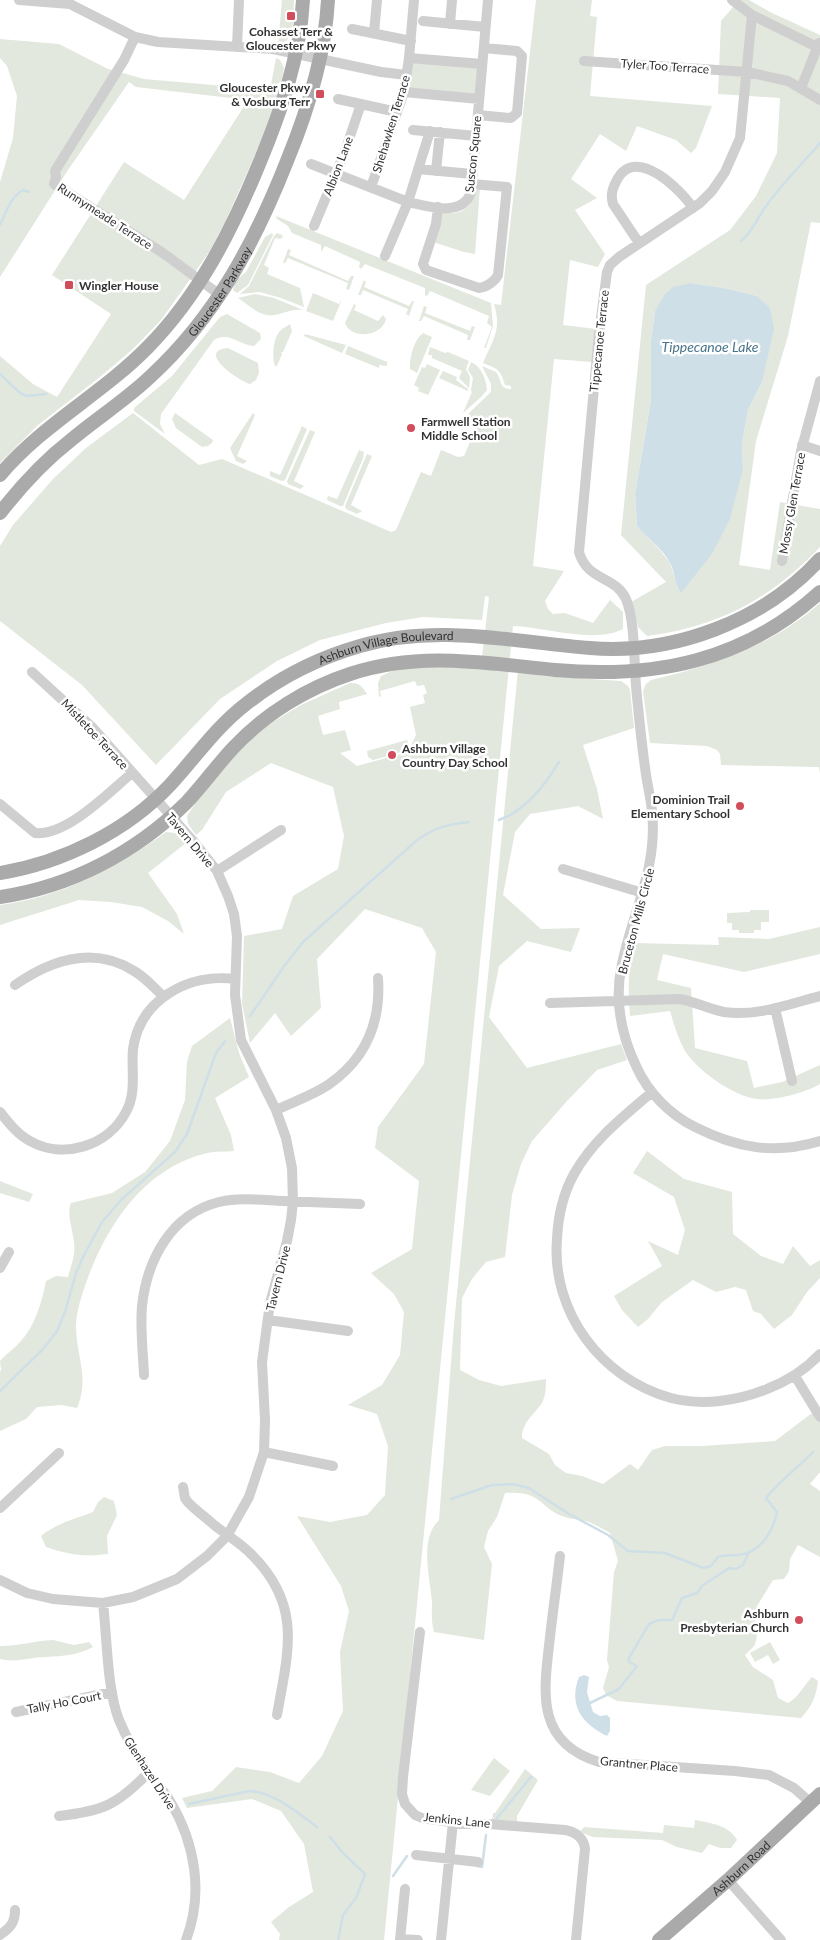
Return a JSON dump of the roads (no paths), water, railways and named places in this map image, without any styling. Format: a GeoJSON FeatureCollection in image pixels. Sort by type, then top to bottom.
{"type":"FeatureCollection","features":[{"type":"Feature","properties":{"kind":"main road","name":"Gloucester Parkway"},"geometry":{"type":"LineString","coordinates":[[0,475],[45,430],[111,380],[148,347],[173,319],[201,282],[229,233],[250,186],[284,99],[295,54],[303,0]]}},
{"type":"Feature","properties":{"kind":"main road","name":"Gloucester Parkway"},"geometry":{"type":"LineString","coordinates":[[0,513],[23,485],[55,453],[151,376],[180,346],[220,295],[236,271],[276,190],[299,131],[320,59],[328,0]]}},
{"type":"Feature","properties":{"kind":"main road","name":"Ashburn Village Boulevard"},"geometry":{"type":"LineString","coordinates":[[0,873],[34,865],[85,846],[130,819],[156,799],[226,721],[246,704],[274,684],[306,666],[345,650],[390,639],[417,635],[476,636],[590,648],[634,647],[683,639],[709,632],[755,610],[784,591],[820,559]]}},
{"type":"Feature","properties":{"kind":"main road","name":"Ashburn Village Boulevard"},"geometry":{"type":"LineString","coordinates":[[0,897],[38,890],[89,870],[135,844],[171,816],[191,797],[235,746],[251,731],[280,708],[302,694],[335,679],[384,664],[436,659],[597,672],[635,672],[690,663],[728,650],[768,631],[820,592]]}},
{"type":"Feature","properties":{"kind":"main road","name":"Ashburn Road"},"geometry":{"type":"LineString","coordinates":[[659,1940],[728,1880],[816,1798]]}},
{"type":"Feature","properties":{"kind":"street"},"geometry":{"type":"LineString","coordinates":[[20,0],[75,3],[134,37],[168,43],[273,49],[381,72],[407,75]]}},
{"type":"Feature","properties":{"kind":"street"},"geometry":{"type":"LineString","coordinates":[[237,47],[239,0]]}},
{"type":"Feature","properties":{"kind":"street"},"geometry":{"type":"LineString","coordinates":[[374,33],[377,0]]}},
{"type":"Feature","properties":{"kind":"street","name":"Shehawken Terrace"},"geometry":{"type":"LineString","coordinates":[[371,187],[404,92],[410,58],[414,0]]}},
{"type":"Feature","properties":{"kind":"street"},"geometry":{"type":"LineString","coordinates":[[450,24],[452,0]]}},
{"type":"Feature","properties":{"kind":"street","name":"Suscon Square"},"geometry":{"type":"LineString","coordinates":[[311,164],[408,202],[454,208],[466,202],[469,197],[472,179],[488,0]]}},
{"type":"Feature","properties":{"kind":"street"},"geometry":{"type":"LineString","coordinates":[[732,0],[752,16],[819,44],[801,88]]}},
{"type":"Feature","properties":{"kind":"street","name":"Tippecanoe Terrace"},"geometry":{"type":"LineString","coordinates":[[634,647],[626,599],[617,588],[585,566],[579,552],[599,333],[607,272],[615,260],[693,208],[718,184],[737,147],[742,130],[752,16]]}},
{"type":"Feature","properties":{"kind":"street"},"geometry":{"type":"LineString","coordinates":[[423,21],[486,27]]}},
{"type":"Feature","properties":{"kind":"street"},"geometry":{"type":"LineString","coordinates":[[352,29],[411,41]]}},
{"type":"Feature","properties":{"kind":"street","name":"Runnymeade Terrace"},"geometry":{"type":"LineString","coordinates":[[134,37],[124,60],[55,171],[54,184],[163,253],[220,295]]}},
{"type":"Feature","properties":{"kind":"street"},"geometry":{"type":"LineString","coordinates":[[478,115],[511,118],[516,113],[522,56],[517,51],[484,48]]}},
{"type":"Feature","properties":{"kind":"street"},"geometry":{"type":"LineString","coordinates":[[410,58],[482,64]]}},
{"type":"Feature","properties":{"kind":"street","name":"Tyler Too Terrace"},"geometry":{"type":"LineString","coordinates":[[584,61],[746,72],[775,77],[801,88],[820,100]]}},
{"type":"Feature","properties":{"kind":"street"},"geometry":{"type":"LineString","coordinates":[[404,92],[479,99]]}},
{"type":"Feature","properties":{"kind":"street"},"geometry":{"type":"LineString","coordinates":[[338,99],[398,112]]}},
{"type":"Feature","properties":{"kind":"street","name":"Albion Lane"},"geometry":{"type":"LineString","coordinates":[[314,226],[336,174],[361,104]]}},
{"type":"Feature","properties":{"kind":"street"},"geometry":{"type":"LineString","coordinates":[[413,130],[476,136]]}},
{"type":"Feature","properties":{"kind":"street"},"geometry":{"type":"LineString","coordinates":[[385,256],[408,202],[418,169],[435,132]]}},
{"type":"Feature","properties":{"kind":"street"},"geometry":{"type":"LineString","coordinates":[[435,132],[436,171]]}},
{"type":"Feature","properties":{"kind":"street"},"geometry":{"type":"LineString","coordinates":[[639,244],[613,204],[614,185],[625,170],[638,166],[655,172],[686,198],[693,208]]}},
{"type":"Feature","properties":{"kind":"street"},"geometry":{"type":"LineString","coordinates":[[418,169],[436,171],[507,187],[498,275],[484,288],[479,288],[423,268],[436,224],[438,207]]}},
{"type":"Feature","properties":{"kind":"street","name":"Mossy Glen Terrace"},"geometry":{"type":"LineString","coordinates":[[782,562],[802,445],[820,381]]}},
{"type":"Feature","properties":{"kind":"street","name":"Mossy Glen Terrace"},"geometry":{"type":"LineString","coordinates":[[802,445],[820,450]]}},
{"type":"Feature","properties":{"kind":"street","name":"Bruceton Mills Circle"},"geometry":{"type":"LineString","coordinates":[[634,647],[635,672],[653,818],[653,849],[650,867],[622,965],[618,1000],[630,1055],[652,1092],[675,1114],[716,1138],[753,1147],[786,1148],[820,1141]]}},
{"type":"Feature","properties":{"kind":"street","name":"Mistletoe Terrace"},"geometry":{"type":"LineString","coordinates":[[32,672],[94,728],[156,799]]}},
{"type":"Feature","properties":{"kind":"street"},"geometry":{"type":"LineString","coordinates":[[0,804],[36,833],[42,833],[77,819],[132,773]]}},
{"type":"Feature","properties":{"kind":"street","name":"Tavern Drive"},"geometry":{"type":"LineString","coordinates":[[0,1580],[14,1588],[45,1598],[103,1603],[133,1597],[177,1579],[208,1556],[226,1536],[249,1497],[264,1452],[265,1420],[262,1362],[274,1285],[291,1220],[291,1159],[276,1110],[241,1040],[235,994],[237,936],[234,914],[228,896],[217,872],[156,799]]}},
{"type":"Feature","properties":{"kind":"street"},"geometry":{"type":"LineString","coordinates":[[217,872],[281,830]]}},
{"type":"Feature","properties":{"kind":"street"},"geometry":{"type":"LineString","coordinates":[[563,869],[643,893]]}},
{"type":"Feature","properties":{"kind":"street"},"geometry":{"type":"LineString","coordinates":[[15,986],[32,973],[58,962],[79,957],[89,957],[101,958],[127,967],[143,977],[163,996]]}},
{"type":"Feature","properties":{"kind":"street"},"geometry":{"type":"LineString","coordinates":[[0,1112],[15,1130],[29,1141],[50,1148],[79,1148],[102,1138],[116,1126],[128,1108],[132,1093],[134,1048],[137,1033],[143,1018],[151,1007],[163,996],[182,986],[198,981],[220,978],[235,979]]}},
{"type":"Feature","properties":{"kind":"street"},"geometry":{"type":"LineString","coordinates":[[276,1110],[328,1085],[356,1058],[376,1018],[379,992],[378,978]]}},
{"type":"Feature","properties":{"kind":"street"},"geometry":{"type":"LineString","coordinates":[[550,1003],[679,998],[689,1000],[712,1010],[738,1013],[775,1008],[820,996]]}},
{"type":"Feature","properties":{"kind":"street"},"geometry":{"type":"LineString","coordinates":[[775,1008],[792,1081]]}},
{"type":"Feature","properties":{"kind":"street"},"geometry":{"type":"LineString","coordinates":[[652,1092],[599,1138],[574,1174],[564,1196],[558,1223],[556,1261],[562,1293],[577,1328],[590,1346],[619,1372],[640,1386],[672,1398],[705,1401],[753,1395],[795,1376],[820,1354]]}},
{"type":"Feature","properties":{"kind":"street"},"geometry":{"type":"LineString","coordinates":[[144,1374],[142,1309],[144,1293],[152,1262],[174,1228],[195,1212],[218,1202],[232,1200],[360,1204]]}},
{"type":"Feature","properties":{"kind":"street"},"geometry":{"type":"LineString","coordinates":[[0,1268],[9,1252]]}},
{"type":"Feature","properties":{"kind":"street"},"geometry":{"type":"LineString","coordinates":[[268,1320],[348,1332]]}},
{"type":"Feature","properties":{"kind":"street"},"geometry":{"type":"LineString","coordinates":[[795,1376],[820,1417]]}},
{"type":"Feature","properties":{"kind":"street"},"geometry":{"type":"LineString","coordinates":[[264,1452],[333,1466]]}},
{"type":"Feature","properties":{"kind":"street"},"geometry":{"type":"LineString","coordinates":[[0,1508],[59,1453]]}},
{"type":"Feature","properties":{"kind":"street"},"geometry":{"type":"LineString","coordinates":[[183,1487],[186,1500],[226,1536],[250,1553],[264,1568],[277,1586],[283,1600],[287,1615],[288,1650],[277,1715]]}},
{"type":"Feature","properties":{"kind":"street","name":"Grantner Place"},"geometry":{"type":"LineString","coordinates":[[560,1556],[544,1688],[548,1714],[562,1740],[578,1753],[599,1762],[769,1775],[816,1798]]}},
{"type":"Feature","properties":{"kind":"street","name":"Glenhazel Drive"},"geometry":{"type":"LineString","coordinates":[[103,1603],[112,1692],[118,1719],[148,1773],[169,1799],[178,1816],[185,1831],[196,1868],[195,1903],[186,1940]]}},
{"type":"Feature","properties":{"kind":"street","name":"Jenkins Lane"},"geometry":{"type":"LineString","coordinates":[[420,1632],[403,1777],[403,1798],[409,1810],[422,1818],[565,1830],[572,1831],[581,1837],[585,1842],[585,1850],[576,1940]]}},
{"type":"Feature","properties":{"kind":"street","name":"Tally Ho Court"},"geometry":{"type":"LineString","coordinates":[[16,1712],[112,1692]]}},
{"type":"Feature","properties":{"kind":"street"},"geometry":{"type":"LineString","coordinates":[[59,1816],[85,1813],[110,1805],[125,1796],[148,1773]]}},
{"type":"Feature","properties":{"kind":"street"},"geometry":{"type":"LineString","coordinates":[[441,1940],[453,1822]]}},
{"type":"Feature","properties":{"kind":"street"},"geometry":{"type":"LineString","coordinates":[[416,1855],[478,1862]]}},
{"type":"Feature","properties":{"kind":"street"},"geometry":{"type":"LineString","coordinates":[[728,1880],[781,1940]]}},
{"type":"Feature","properties":{"kind":"street"},"geometry":{"type":"LineString","coordinates":[[405,1889],[400,1939],[418,1940]]}},
{"type":"Feature","properties":{"kind":"street"},"geometry":{"type":"LineString","coordinates":[[0,1935],[11,1928],[15,1920],[15,1910]]}},
{"type":"Feature","properties":{"kind":"water","name":"Tippecanoe Lake"},"geometry":{"type":"Polygon","coordinates":[[[691,283],[757,296],[770,308],[774,329],[762,382],[748,410],[742,444],[743,469],[730,519],[712,554],[681,593],[667,558],[637,526],[635,494],[651,400],[651,340],[655,311],[665,294],[673,287],[691,283]]]}},
{"type":"Feature","properties":{"kind":"water"},"geometry":{"type":"Polygon","coordinates":[[[584,1675],[589,1677],[587,1692],[593,1712],[600,1716],[607,1715],[610,1718],[610,1731],[607,1736],[584,1719],[576,1705],[576,1687],[579,1677],[584,1675]]]}},
{"type":"Feature","properties":{"kind":"waterway"},"geometry":{"type":"LineString","coordinates":[[741,241],[752,229],[772,198],[820,143]]}},
{"type":"Feature","properties":{"kind":"waterway"},"geometry":{"type":"LineString","coordinates":[[0,225],[15,197],[23,190],[29,192]]}},
{"type":"Feature","properties":{"kind":"waterway"},"geometry":{"type":"LineString","coordinates":[[0,374],[20,393],[27,396],[46,394]]}},
{"type":"Feature","properties":{"kind":"waterway"},"geometry":{"type":"LineString","coordinates":[[499,820],[526,804],[547,780],[559,762]]}},
{"type":"Feature","properties":{"kind":"waterway"},"geometry":{"type":"LineString","coordinates":[[250,1016],[303,942],[416,841],[441,827],[469,822]]}},
{"type":"Feature","properties":{"kind":"waterway"},"geometry":{"type":"LineString","coordinates":[[0,1391],[43,1349],[57,1331],[65,1312],[76,1273],[102,1222],[122,1199],[175,1152],[187,1134],[216,1053],[225,1041]]}},
{"type":"Feature","properties":{"kind":"waterway"},"geometry":{"type":"LineString","coordinates":[[451,1499],[492,1485],[513,1484],[529,1488],[569,1514],[608,1535],[628,1551],[665,1553],[703,1568],[711,1566],[718,1557],[745,1554],[752,1551],[764,1541],[769,1534],[777,1512],[766,1498],[813,1452]]}},
{"type":"Feature","properties":{"kind":"waterway"},"geometry":{"type":"LineString","coordinates":[[590,1703],[619,1689],[637,1666],[629,1662],[629,1658],[649,1624],[659,1620],[672,1620],[682,1598],[697,1593],[702,1586],[729,1568],[736,1569],[743,1565],[749,1552]]}},
{"type":"Feature","properties":{"kind":"waterway"},"geometry":{"type":"LineString","coordinates":[[497,1818],[531,1777]]}},
{"type":"Feature","properties":{"kind":"waterway"},"geometry":{"type":"LineString","coordinates":[[189,1804],[249,1791],[258,1792],[285,1804],[317,1827]]}},
{"type":"Feature","properties":{"kind":"waterway"},"geometry":{"type":"LineString","coordinates":[[477,1866],[482,1867],[486,1835]]}},
{"type":"Feature","properties":{"kind":"waterway"},"geometry":{"type":"LineString","coordinates":[[330,1837],[342,1852],[365,1874],[356,1898],[343,1915],[338,1940]]}},
{"type":"Feature","properties":{"kind":"waterway"},"geometry":{"type":"LineString","coordinates":[[393,1876],[407,1856]]}},
{"type":"Feature","properties":{"kind":"place","name":"Cohasset Terr & Gloucester Pkwy"},"geometry":{"type":"Point","coordinates":[291,16]}},
{"type":"Feature","properties":{"kind":"place","name":"Gloucester Pkwy & Vosburg Terr"},"geometry":{"type":"Point","coordinates":[320,94]}},
{"type":"Feature","properties":{"kind":"place","name":"Wingler House"},"geometry":{"type":"Point","coordinates":[69,285]}},
{"type":"Feature","properties":{"kind":"place","name":"Farmwell Station Middle School"},"geometry":{"type":"Point","coordinates":[411,428]}},
{"type":"Feature","properties":{"kind":"place","name":"Ashburn Village Country Day School"},"geometry":{"type":"Point","coordinates":[392,755]}},
{"type":"Feature","properties":{"kind":"place","name":"Dominion Trail Elementary School"},"geometry":{"type":"Point","coordinates":[740,806]}},
{"type":"Feature","properties":{"kind":"place","name":"Ashburn Presbyterian Church"},"geometry":{"type":"Point","coordinates":[799,1620]}}]}
